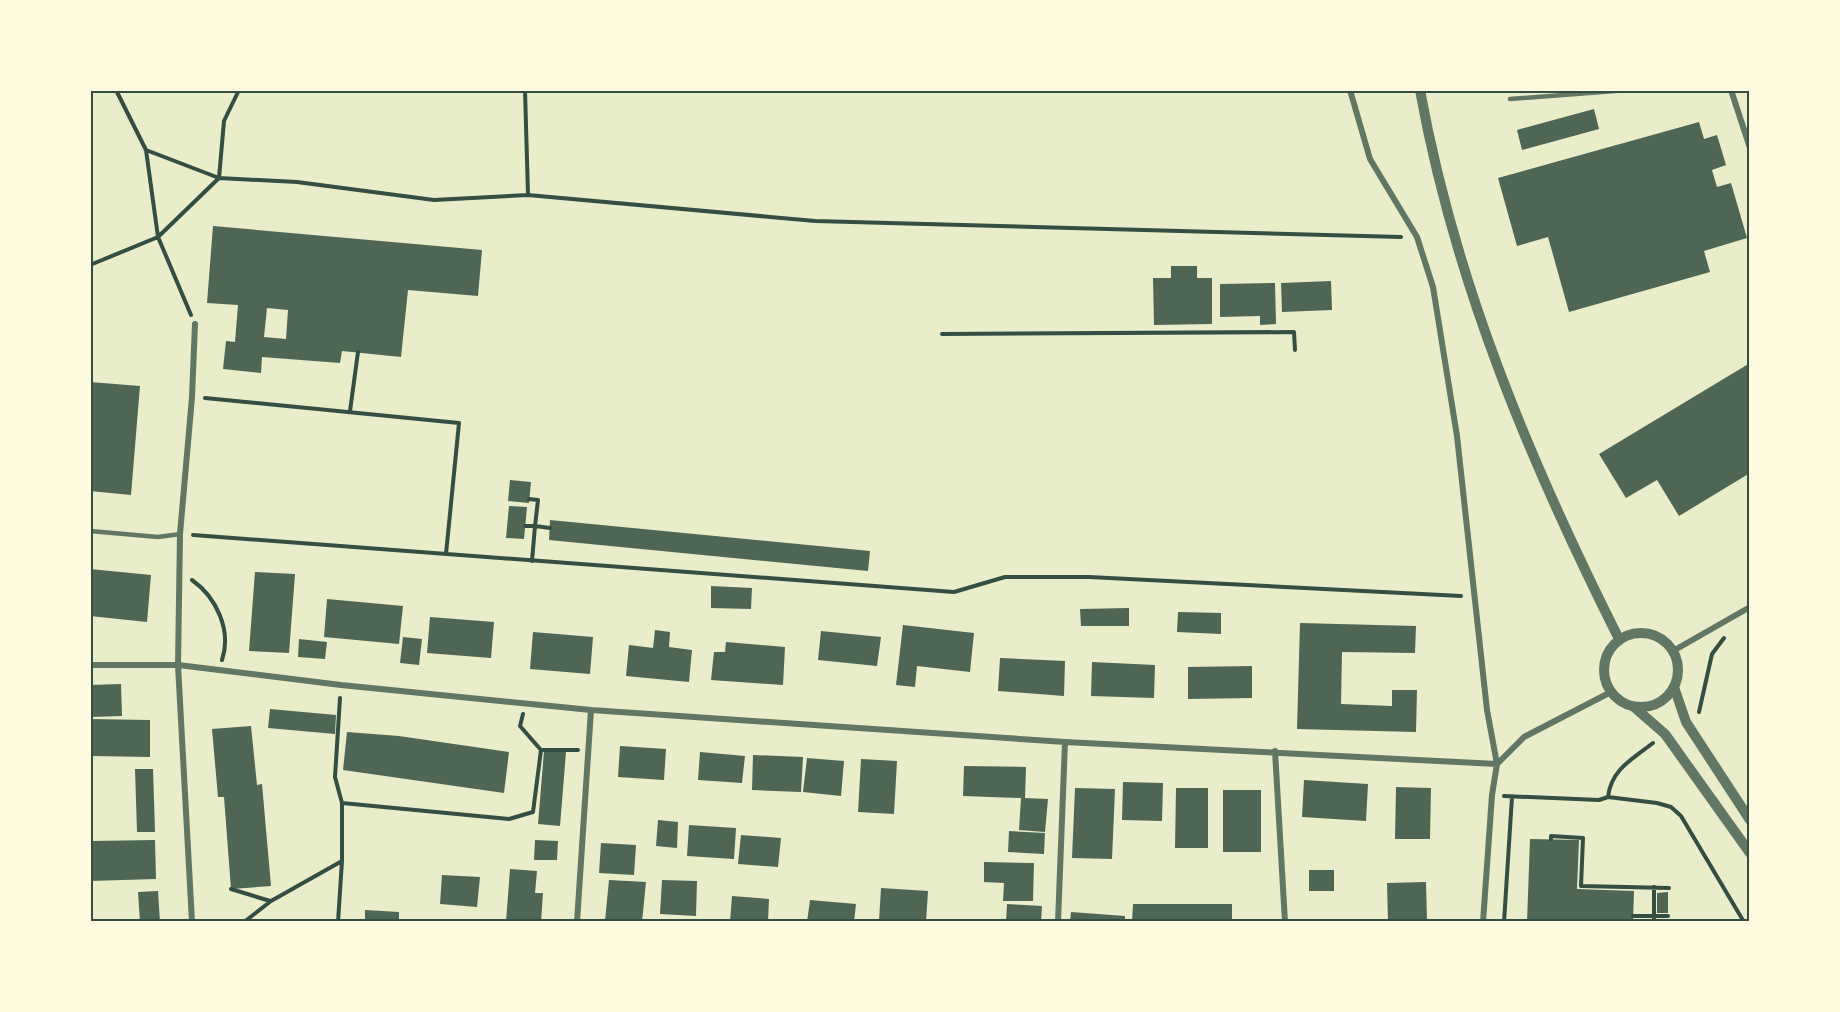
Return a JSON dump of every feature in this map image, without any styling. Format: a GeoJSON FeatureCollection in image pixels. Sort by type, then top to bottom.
{"type":"FeatureCollection","features":[{"type":"Feature","properties":{"kind":"street"},"geometry":{"type":"LineString","coordinates":[[1350,90],[1370,159],[1417,237],[1433,287],[1455,424],[1487,710],[1497,764],[1492,795],[1483,922]]}},
{"type":"Feature","properties":{"kind":"street"},"geometry":{"type":"LineString","coordinates":[[1420,90],[1459,254],[1488,345],[1525,439],[1569,539],[1619,639]]}},
{"type":"Feature","properties":{"kind":"street"},"geometry":{"type":"LineString","coordinates":[[1731,90],[1750,148]]}},
{"type":"Feature","properties":{"kind":"street"},"geometry":{"type":"LineString","coordinates":[[192,922],[178,665],[180,534],[192,397],[195,324]]}},
{"type":"Feature","properties":{"kind":"street"},"geometry":{"type":"LineString","coordinates":[[1673,651],[1750,607]]}},
{"type":"Feature","properties":{"kind":"street"},"geometry":{"type":"LineString","coordinates":[[1674,687],[1660,702],[1643,707],[1618,700],[1606,683],[1604,665],[1611,647],[1619,639],[1629,634],[1646,633],[1661,638],[1673,651],[1678,663],[1674,687],[1686,722],[1750,820]]}},
{"type":"Feature","properties":{"kind":"street"},"geometry":{"type":"LineString","coordinates":[[90,664],[178,665],[341,686],[591,710],[1065,742],[1497,764],[1524,737],[1611,692]]}},
{"type":"Feature","properties":{"kind":"street"},"geometry":{"type":"LineString","coordinates":[[1634,706],[1665,734],[1750,854]]}},
{"type":"Feature","properties":{"kind":"street"},"geometry":{"type":"LineString","coordinates":[[577,922],[591,710]]}},
{"type":"Feature","properties":{"kind":"street"},"geometry":{"type":"LineString","coordinates":[[1058,922],[1065,742]]}},
{"type":"Feature","properties":{"kind":"street"},"geometry":{"type":"LineString","coordinates":[[1275,751],[1285,922]]}},
{"type":"Feature","properties":{"kind":"lane"},"geometry":{"type":"LineString","coordinates":[[1510,99],[1628,90]]}},
{"type":"Feature","properties":{"kind":"lane"},"geometry":{"type":"LineString","coordinates":[[90,531],[158,537],[180,534]]}},
{"type":"Feature","properties":{"kind":"path"},"geometry":{"type":"LineString","coordinates":[[116,90],[146,150],[158,237],[195,324]]}},
{"type":"Feature","properties":{"kind":"path"},"geometry":{"type":"LineString","coordinates":[[90,265],[158,237],[219,178],[224,121],[239,90]]}},
{"type":"Feature","properties":{"kind":"path"},"geometry":{"type":"LineString","coordinates":[[525,90],[528,195]]}},
{"type":"Feature","properties":{"kind":"path"},"geometry":{"type":"LineString","coordinates":[[146,150],[219,178],[297,182],[434,200],[528,195],[814,221],[1417,237]]}},
{"type":"Feature","properties":{"kind":"path"},"geometry":{"type":"LineString","coordinates":[[942,334],[1294,332],[1294,350]]}},
{"type":"Feature","properties":{"kind":"path"},"geometry":{"type":"LineString","coordinates":[[350,411],[358,352]]}},
{"type":"Feature","properties":{"kind":"path"},"geometry":{"type":"LineString","coordinates":[[192,397],[459,423],[446,554]]}},
{"type":"Feature","properties":{"kind":"path"},"geometry":{"type":"LineString","coordinates":[[529,499],[538,500],[532,561]]}},
{"type":"Feature","properties":{"kind":"path"},"geometry":{"type":"LineString","coordinates":[[525,526],[550,528]]}},
{"type":"Feature","properties":{"kind":"path"},"geometry":{"type":"LineString","coordinates":[[180,534],[954,592],[1005,577],[1089,578],[1476,596]]}},
{"type":"Feature","properties":{"kind":"path"},"geometry":{"type":"LineString","coordinates":[[180,577],[188,578],[197,584],[217,606],[224,642],[223,657],[215,670]]}},
{"type":"Feature","properties":{"kind":"path"},"geometry":{"type":"LineString","coordinates":[[1686,722],[1700,711],[1703,686],[1712,654],[1725,637],[1733,632]]}},
{"type":"Feature","properties":{"kind":"path"},"geometry":{"type":"LineString","coordinates":[[338,922],[342,861],[342,803],[335,777],[341,686]]}},
{"type":"Feature","properties":{"kind":"path"},"geometry":{"type":"LineString","coordinates":[[525,703],[520,726],[541,750],[587,751]]}},
{"type":"Feature","properties":{"kind":"path"},"geometry":{"type":"LineString","coordinates":[[1608,797],[1610,783],[1616,771],[1665,734]]}},
{"type":"Feature","properties":{"kind":"path"},"geometry":{"type":"LineString","coordinates":[[342,803],[509,819],[532,812],[541,750]]}},
{"type":"Feature","properties":{"kind":"path"},"geometry":{"type":"LineString","coordinates":[[1504,922],[1513,833],[1512,797],[1599,800],[1608,797],[1671,807],[1682,816],[1744,922]]}},
{"type":"Feature","properties":{"kind":"path"},"geometry":{"type":"LineString","coordinates":[[1551,839],[1551,836],[1583,838],[1581,887],[1654,887],[1663,890],[1669,888]]}},
{"type":"Feature","properties":{"kind":"path"},"geometry":{"type":"LineString","coordinates":[[244,922],[271,901],[342,861]]}},
{"type":"Feature","properties":{"kind":"path"},"geometry":{"type":"LineString","coordinates":[[1654,887],[1654,922]]}},
{"type":"Feature","properties":{"kind":"path"},"geometry":{"type":"LineString","coordinates":[[231,889],[271,901]]}},
{"type":"Feature","properties":{"kind":"path"},"geometry":{"type":"LineString","coordinates":[[1633,916],[1668,916]]}},
{"type":"Feature","properties":{"kind":"building"},"geometry":{"type":"Polygon","coordinates":[[[1594,109],[1599,129],[1522,150],[1517,130],[1594,109]]]}},
{"type":"Feature","properties":{"kind":"building"},"geometry":{"type":"Polygon","coordinates":[[[1699,122],[1704,139],[1717,135],[1726,165],[1712,170],[1717,187],[1731,183],[1747,238],[1704,251],[1710,272],[1569,312],[1548,237],[1517,246],[1498,178],[1699,122]]]}},
{"type":"Feature","properties":{"kind":"building"},"geometry":{"type":"Polygon","coordinates":[[[213,226],[482,250],[478,296],[408,290],[401,357],[342,351],[340,363],[262,357],[261,373],[223,369],[226,341],[235,342],[238,305],[207,303],[213,226]],[[267,308],[264,337],[286,339],[288,310],[267,308]]]}},
{"type":"Feature","properties":{"kind":"building"},"geometry":{"type":"Polygon","coordinates":[[[1171,266],[1197,266],[1197,278],[1212,278],[1212,324],[1154,325],[1153,278],[1171,278],[1171,266]]]}},
{"type":"Feature","properties":{"kind":"building"},"geometry":{"type":"Polygon","coordinates":[[[1331,281],[1332,310],[1282,312],[1281,283],[1331,281]]]}},
{"type":"Feature","properties":{"kind":"building"},"geometry":{"type":"Polygon","coordinates":[[[1275,283],[1276,324],[1260,325],[1260,316],[1220,317],[1220,284],[1275,283]]]}},
{"type":"Feature","properties":{"kind":"building"},"geometry":{"type":"Polygon","coordinates":[[[1750,363],[1750,473],[1679,516],[1657,480],[1626,498],[1599,454],[1750,363]]]}},
{"type":"Feature","properties":{"kind":"building"},"geometry":{"type":"Polygon","coordinates":[[[90,382],[140,386],[131,495],[90,491],[90,382]]]}},
{"type":"Feature","properties":{"kind":"building"},"geometry":{"type":"Polygon","coordinates":[[[510,480],[531,482],[529,503],[508,501],[510,480]]]}},
{"type":"Feature","properties":{"kind":"building"},"geometry":{"type":"Polygon","coordinates":[[[509,506],[527,507],[524,539],[506,538],[509,506]]]}},
{"type":"Feature","properties":{"kind":"building"},"geometry":{"type":"Polygon","coordinates":[[[550,520],[870,551],[868,571],[549,540],[550,520]]]}},
{"type":"Feature","properties":{"kind":"building"},"geometry":{"type":"Polygon","coordinates":[[[90,569],[151,575],[147,622],[90,616],[90,569]]]}},
{"type":"Feature","properties":{"kind":"building"},"geometry":{"type":"Polygon","coordinates":[[[255,572],[295,574],[289,653],[249,651],[255,572]]]}},
{"type":"Feature","properties":{"kind":"building"},"geometry":{"type":"Polygon","coordinates":[[[711,586],[752,588],[751,609],[711,608],[711,586]]]}},
{"type":"Feature","properties":{"kind":"building"},"geometry":{"type":"Polygon","coordinates":[[[327,599],[403,606],[399,644],[324,637],[327,599]]]}},
{"type":"Feature","properties":{"kind":"building"},"geometry":{"type":"Polygon","coordinates":[[[1129,608],[1129,626],[1081,626],[1080,609],[1129,608]]]}},
{"type":"Feature","properties":{"kind":"building"},"geometry":{"type":"Polygon","coordinates":[[[1178,612],[1221,613],[1221,634],[1177,632],[1178,612]]]}},
{"type":"Feature","properties":{"kind":"building"},"geometry":{"type":"Polygon","coordinates":[[[430,617],[494,622],[491,658],[427,653],[430,617]]]}},
{"type":"Feature","properties":{"kind":"building"},"geometry":{"type":"Polygon","coordinates":[[[1300,623],[1416,626],[1415,653],[1342,652],[1341,704],[1392,706],[1392,690],[1417,690],[1416,732],[1297,729],[1300,623]]]}},
{"type":"Feature","properties":{"kind":"building"},"geometry":{"type":"Polygon","coordinates":[[[903,625],[974,633],[970,672],[917,666],[915,687],[896,685],[903,625]]]}},
{"type":"Feature","properties":{"kind":"building"},"geometry":{"type":"Polygon","coordinates":[[[655,630],[670,632],[669,647],[692,650],[689,682],[626,676],[629,645],[653,648],[655,630]]]}},
{"type":"Feature","properties":{"kind":"building"},"geometry":{"type":"Polygon","coordinates":[[[821,631],[881,637],[877,666],[818,660],[821,631]]]}},
{"type":"Feature","properties":{"kind":"building"},"geometry":{"type":"Polygon","coordinates":[[[533,632],[593,637],[590,674],[530,669],[533,632]]]}},
{"type":"Feature","properties":{"kind":"building"},"geometry":{"type":"Polygon","coordinates":[[[403,637],[422,639],[419,665],[400,663],[403,637]]]}},
{"type":"Feature","properties":{"kind":"building"},"geometry":{"type":"Polygon","coordinates":[[[299,639],[327,642],[325,659],[298,657],[299,639]]]}},
{"type":"Feature","properties":{"kind":"building"},"geometry":{"type":"Polygon","coordinates":[[[726,642],[785,647],[783,685],[711,680],[714,652],[725,652],[726,642]]]}},
{"type":"Feature","properties":{"kind":"building"},"geometry":{"type":"Polygon","coordinates":[[[1000,658],[1065,661],[1064,696],[998,691],[1000,658]]]}},
{"type":"Feature","properties":{"kind":"building"},"geometry":{"type":"Polygon","coordinates":[[[1092,662],[1155,665],[1154,698],[1091,696],[1092,662]]]}},
{"type":"Feature","properties":{"kind":"building"},"geometry":{"type":"Polygon","coordinates":[[[1252,666],[1252,698],[1188,699],[1188,667],[1252,666]]]}},
{"type":"Feature","properties":{"kind":"building"},"geometry":{"type":"Polygon","coordinates":[[[121,684],[122,716],[90,717],[90,685],[121,684]]]}},
{"type":"Feature","properties":{"kind":"building"},"geometry":{"type":"Polygon","coordinates":[[[270,709],[336,715],[335,734],[268,728],[270,709]]]}},
{"type":"Feature","properties":{"kind":"building"},"geometry":{"type":"Polygon","coordinates":[[[90,719],[150,720],[150,757],[90,756],[90,719]]]}},
{"type":"Feature","properties":{"kind":"building"},"geometry":{"type":"Polygon","coordinates":[[[251,726],[257,785],[262,784],[271,886],[231,889],[224,797],[218,797],[212,729],[251,726]]]}},
{"type":"Feature","properties":{"kind":"building"},"geometry":{"type":"Polygon","coordinates":[[[347,732],[399,736],[509,752],[504,793],[343,770],[347,732]]]}},
{"type":"Feature","properties":{"kind":"building"},"geometry":{"type":"Polygon","coordinates":[[[620,746],[666,749],[664,780],[618,777],[620,746]]]}},
{"type":"Feature","properties":{"kind":"building"},"geometry":{"type":"Polygon","coordinates":[[[544,751],[566,752],[560,826],[538,824],[544,751]]]}},
{"type":"Feature","properties":{"kind":"building"},"geometry":{"type":"Polygon","coordinates":[[[700,752],[745,756],[742,783],[698,780],[700,752]]]}},
{"type":"Feature","properties":{"kind":"building"},"geometry":{"type":"Polygon","coordinates":[[[753,755],[803,757],[801,792],[752,790],[753,755]]]}},
{"type":"Feature","properties":{"kind":"building"},"geometry":{"type":"Polygon","coordinates":[[[807,758],[844,761],[841,796],[803,792],[807,758]]]}},
{"type":"Feature","properties":{"kind":"building"},"geometry":{"type":"Polygon","coordinates":[[[861,759],[897,761],[894,814],[858,812],[861,759]]]}},
{"type":"Feature","properties":{"kind":"building"},"geometry":{"type":"Polygon","coordinates":[[[964,766],[1026,767],[1025,798],[1048,799],[1045,832],[1019,830],[1021,798],[963,796],[964,766]]]}},
{"type":"Feature","properties":{"kind":"building"},"geometry":{"type":"Polygon","coordinates":[[[135,769],[153,769],[155,832],[137,832],[135,769]]]}},
{"type":"Feature","properties":{"kind":"building"},"geometry":{"type":"Polygon","coordinates":[[[1304,780],[1368,784],[1366,821],[1302,817],[1304,780]]]}},
{"type":"Feature","properties":{"kind":"building"},"geometry":{"type":"Polygon","coordinates":[[[1123,782],[1163,783],[1162,821],[1122,820],[1123,782]]]}},
{"type":"Feature","properties":{"kind":"building"},"geometry":{"type":"Polygon","coordinates":[[[1396,787],[1431,788],[1430,839],[1395,839],[1396,787]]]}},
{"type":"Feature","properties":{"kind":"building"},"geometry":{"type":"Polygon","coordinates":[[[1075,788],[1115,789],[1112,859],[1072,858],[1075,788]]]}},
{"type":"Feature","properties":{"kind":"building"},"geometry":{"type":"Polygon","coordinates":[[[1176,788],[1208,788],[1208,848],[1175,848],[1176,788]]]}},
{"type":"Feature","properties":{"kind":"building"},"geometry":{"type":"Polygon","coordinates":[[[1223,790],[1261,790],[1261,852],[1223,852],[1223,790]]]}},
{"type":"Feature","properties":{"kind":"building"},"geometry":{"type":"Polygon","coordinates":[[[658,820],[678,822],[677,848],[656,846],[658,820]]]}},
{"type":"Feature","properties":{"kind":"building"},"geometry":{"type":"Polygon","coordinates":[[[689,825],[736,828],[734,859],[687,856],[689,825]]]}},
{"type":"Feature","properties":{"kind":"building"},"geometry":{"type":"Polygon","coordinates":[[[1009,831],[1045,833],[1044,854],[1008,852],[1009,831]]]}},
{"type":"Feature","properties":{"kind":"building"},"geometry":{"type":"Polygon","coordinates":[[[741,835],[781,838],[778,867],[738,864],[741,835]]]}},
{"type":"Feature","properties":{"kind":"building"},"geometry":{"type":"Polygon","coordinates":[[[1530,839],[1579,840],[1577,889],[1634,891],[1633,922],[1527,922],[1530,839]]]}},
{"type":"Feature","properties":{"kind":"building"},"geometry":{"type":"Polygon","coordinates":[[[155,840],[156,879],[90,881],[90,841],[155,840]]]}},
{"type":"Feature","properties":{"kind":"building"},"geometry":{"type":"Polygon","coordinates":[[[535,840],[558,841],[557,860],[534,860],[535,840]]]}},
{"type":"Feature","properties":{"kind":"building"},"geometry":{"type":"Polygon","coordinates":[[[601,843],[636,845],[634,875],[599,873],[601,843]]]}},
{"type":"Feature","properties":{"kind":"building"},"geometry":{"type":"Polygon","coordinates":[[[984,862],[1034,863],[1033,901],[1003,901],[1004,883],[984,882],[984,862]]]}},
{"type":"Feature","properties":{"kind":"building"},"geometry":{"type":"Polygon","coordinates":[[[510,869],[537,871],[535,893],[543,893],[541,922],[506,922],[510,869]]]}},
{"type":"Feature","properties":{"kind":"building"},"geometry":{"type":"Polygon","coordinates":[[[1309,870],[1334,870],[1334,891],[1309,891],[1309,870]]]}},
{"type":"Feature","properties":{"kind":"building"},"geometry":{"type":"Polygon","coordinates":[[[442,875],[480,877],[477,907],[440,904],[442,875]]]}},
{"type":"Feature","properties":{"kind":"building"},"geometry":{"type":"Polygon","coordinates":[[[609,880],[646,882],[642,922],[605,921],[609,880]]]}},
{"type":"Feature","properties":{"kind":"building"},"geometry":{"type":"Polygon","coordinates":[[[662,880],[697,881],[696,916],[660,914],[662,880]]]}},
{"type":"Feature","properties":{"kind":"building"},"geometry":{"type":"Polygon","coordinates":[[[1426,882],[1427,922],[1388,922],[1387,883],[1426,882]]]}},
{"type":"Feature","properties":{"kind":"building"},"geometry":{"type":"Polygon","coordinates":[[[881,888],[928,891],[926,922],[879,921],[881,888]]]}},
{"type":"Feature","properties":{"kind":"building"},"geometry":{"type":"Polygon","coordinates":[[[158,891],[160,922],[140,922],[138,892],[158,891]]]}},
{"type":"Feature","properties":{"kind":"building"},"geometry":{"type":"Polygon","coordinates":[[[1668,892],[1668,913],[1657,913],[1657,893],[1668,892]]]}},
{"type":"Feature","properties":{"kind":"building"},"geometry":{"type":"Polygon","coordinates":[[[732,896],[769,899],[768,922],[730,922],[732,896]]]}},
{"type":"Feature","properties":{"kind":"building"},"geometry":{"type":"Polygon","coordinates":[[[810,900],[856,904],[854,922],[807,922],[810,900]]]}},
{"type":"Feature","properties":{"kind":"building"},"geometry":{"type":"Polygon","coordinates":[[[1007,904],[1042,906],[1041,922],[1006,922],[1007,904]]]}},
{"type":"Feature","properties":{"kind":"building"},"geometry":{"type":"Polygon","coordinates":[[[1133,904],[1232,904],[1232,922],[1132,922],[1133,904]]]}},
{"type":"Feature","properties":{"kind":"building"},"geometry":{"type":"Polygon","coordinates":[[[365,910],[399,912],[399,922],[365,922],[365,910]]]}},
{"type":"Feature","properties":{"kind":"building"},"geometry":{"type":"Polygon","coordinates":[[[1071,912],[1125,916],[1125,922],[1070,922],[1071,912]]]}}]}
